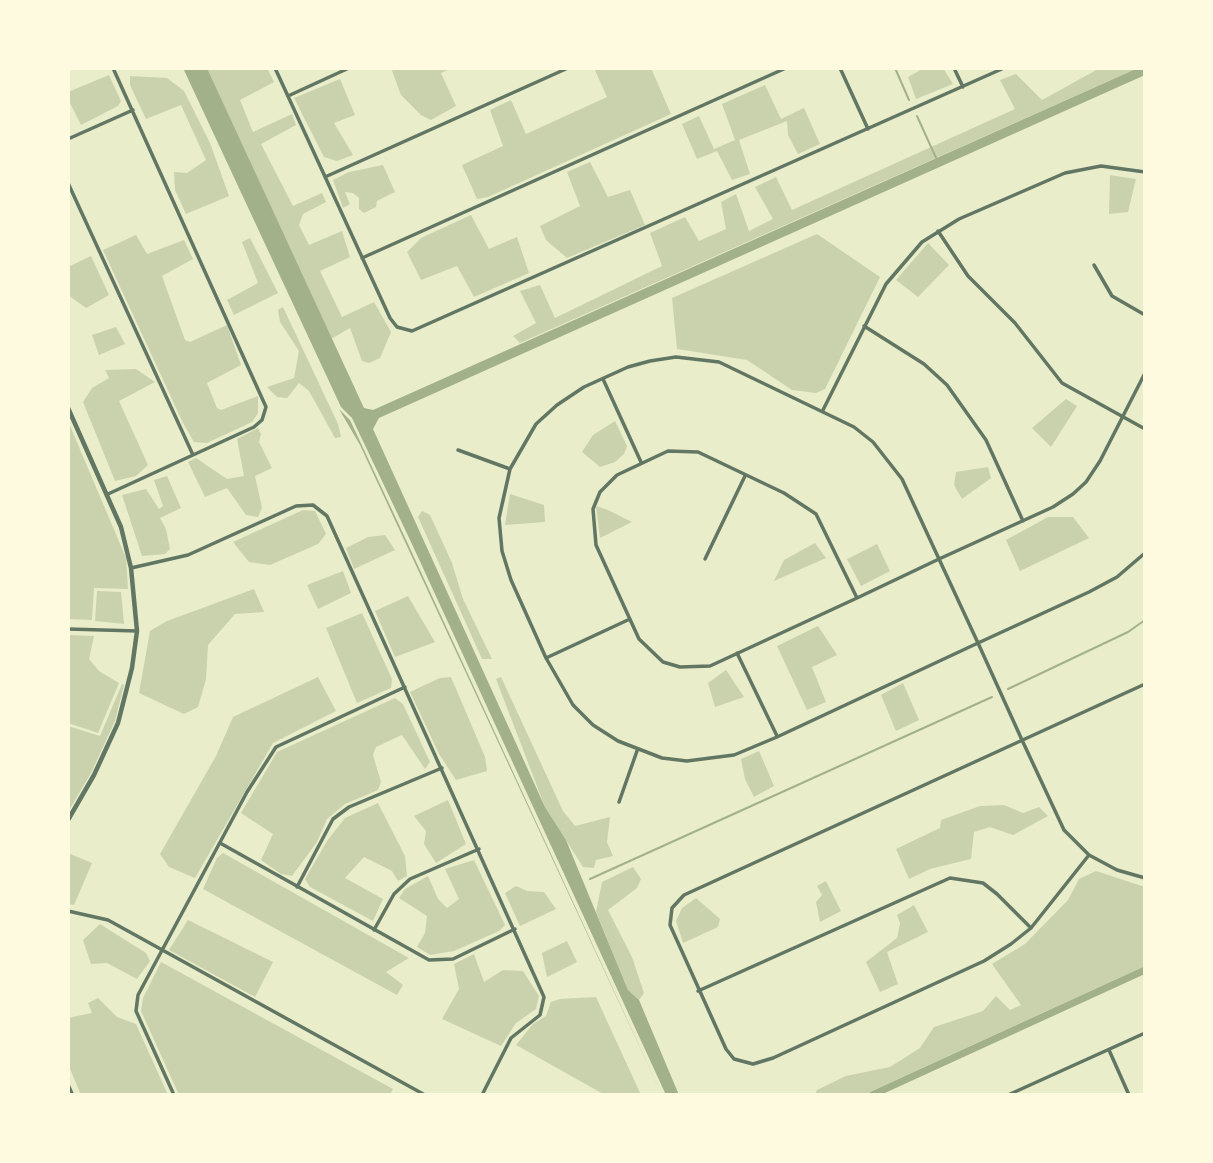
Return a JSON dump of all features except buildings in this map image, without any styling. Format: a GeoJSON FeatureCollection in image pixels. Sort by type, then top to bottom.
{"type":"FeatureCollection","features":[{"type":"Feature","properties":{"kind":"street"},"geometry":{"type":"LineString","coordinates":[[108,494],[254,427],[265,414],[263,394],[114,68]]}},
{"type":"Feature","properties":{"kind":"street"},"geometry":{"type":"LineString","coordinates":[[275,68],[390,318],[405,330],[420,330],[1004,68]]}},
{"type":"Feature","properties":{"kind":"street"},"geometry":{"type":"LineString","coordinates":[[288,96],[349,68]]}},
{"type":"Feature","properties":{"kind":"street"},"geometry":{"type":"LineString","coordinates":[[325,177],[568,68]]}},
{"type":"Feature","properties":{"kind":"street"},"geometry":{"type":"LineString","coordinates":[[362,258],[786,68]]}},
{"type":"Feature","properties":{"kind":"street"},"geometry":{"type":"LineString","coordinates":[[840,68],[868,129]]}},
{"type":"Feature","properties":{"kind":"street"},"geometry":{"type":"LineString","coordinates":[[954,68],[963,87]]}},
{"type":"Feature","properties":{"kind":"street"},"geometry":{"type":"LineString","coordinates":[[68,139],[133,110]]}},
{"type":"Feature","properties":{"kind":"street"},"geometry":{"type":"LineString","coordinates":[[823,411],[886,284],[903,261],[938,231],[1065,173],[1101,166],[1145,172]]}},
{"type":"Feature","properties":{"kind":"street"},"geometry":{"type":"LineString","coordinates":[[68,183],[193,455]]}},
{"type":"Feature","properties":{"kind":"street"},"geometry":{"type":"LineString","coordinates":[[938,231],[968,276],[1015,323],[1062,383],[1145,429]]}},
{"type":"Feature","properties":{"kind":"street"},"geometry":{"type":"LineString","coordinates":[[1094,265],[1112,296],[1145,315]]}},
{"type":"Feature","properties":{"kind":"street"},"geometry":{"type":"LineString","coordinates":[[864,326],[924,364],[947,385],[986,440],[1023,521]]}},
{"type":"Feature","properties":{"kind":"street"},"geometry":{"type":"LineString","coordinates":[[1145,553],[1117,577],[1089,592],[978,643],[777,737],[734,755],[687,761],[637,751],[593,725],[580,712],[559,684],[511,580],[502,551],[499,518],[510,469],[536,424],[557,405],[603,379],[650,361],[700,358],[742,371],[854,427],[890,461],[902,479],[978,643],[1022,740],[1064,830],[1089,855],[1117,870],[1145,878]]}},
{"type":"Feature","properties":{"kind":"street"},"geometry":{"type":"LineString","coordinates":[[857,598],[816,514],[804,504],[698,452],[668,451],[617,475],[600,492],[593,509],[596,545],[639,639],[663,662],[694,668],[710,666],[857,598],[939,559],[1053,507],[1086,482],[1145,373]]}},
{"type":"Feature","properties":{"kind":"street"},"geometry":{"type":"LineString","coordinates":[[603,379],[641,462]]}},
{"type":"Feature","properties":{"kind":"street"},"geometry":{"type":"LineString","coordinates":[[68,408],[121,527],[131,568],[136,631],[132,667],[118,723],[94,775],[68,820]]}},
{"type":"Feature","properties":{"kind":"street"},"geometry":{"type":"LineString","coordinates":[[458,450],[510,469]]}},
{"type":"Feature","properties":{"kind":"street"},"geometry":{"type":"LineString","coordinates":[[705,559],[746,475]]}},
{"type":"Feature","properties":{"kind":"street"},"geometry":{"type":"LineString","coordinates":[[131,568],[188,555],[296,506],[313,505],[327,516],[541,986],[544,1007],[540,1015],[511,1038],[482,1095]]}},
{"type":"Feature","properties":{"kind":"street"},"geometry":{"type":"LineString","coordinates":[[546,658],[630,619]]}},
{"type":"Feature","properties":{"kind":"street"},"geometry":{"type":"LineString","coordinates":[[68,629],[136,631]]}},
{"type":"Feature","properties":{"kind":"street"},"geometry":{"type":"LineString","coordinates":[[737,653],[777,737]]}},
{"type":"Feature","properties":{"kind":"street"},"geometry":{"type":"LineString","coordinates":[[1089,855],[1031,928],[985,961],[773,1058],[753,1064],[741,1063],[726,1049],[673,933],[671,916],[676,902],[684,895],[1145,684]]}},
{"type":"Feature","properties":{"kind":"street"},"geometry":{"type":"LineString","coordinates":[[174,1095],[136,1011],[138,995],[265,760],[276,747],[405,687]]}},
{"type":"Feature","properties":{"kind":"street"},"geometry":{"type":"LineString","coordinates":[[619,802],[637,751]]}},
{"type":"Feature","properties":{"kind":"street"},"geometry":{"type":"LineString","coordinates":[[297,887],[333,820],[349,807],[442,768]]}},
{"type":"Feature","properties":{"kind":"street"},"geometry":{"type":"LineString","coordinates":[[220,844],[429,960],[440,962],[515,929]]}},
{"type":"Feature","properties":{"kind":"street"},"geometry":{"type":"LineString","coordinates":[[374,930],[394,894],[410,879],[479,849]]}},
{"type":"Feature","properties":{"kind":"street"},"geometry":{"type":"LineString","coordinates":[[698,990],[950,878],[967,878],[983,884],[1031,928]]}},
{"type":"Feature","properties":{"kind":"street"},"geometry":{"type":"LineString","coordinates":[[68,911],[108,920],[425,1095]]}},
{"type":"Feature","properties":{"kind":"street"},"geometry":{"type":"LineString","coordinates":[[1010,1094],[1145,1033]]}},
{"type":"Feature","properties":{"kind":"street"},"geometry":{"type":"LineString","coordinates":[[1109,1050],[1129,1095]]}},
{"type":"Feature","properties":{"kind":"street"},"geometry":{"type":"LineString","coordinates":[[68,1086],[72,1095]]}},
{"type":"Feature","properties":{"kind":"shaded area"},"geometry":{"type":"Polygon","coordinates":[[[183,68],[207,68],[364,408],[373,410],[1138,68],[1145,68],[1145,75],[379,418],[373,429],[545,807],[566,840],[628,990],[639,1000],[679,1095],[666,1095],[411,542],[352,418],[341,407],[183,68]]]}},
{"type":"Feature","properties":{"kind":"shaded area"},"geometry":{"type":"Polygon","coordinates":[[[207,68],[267,68],[274,82],[240,100],[253,132],[292,114],[296,125],[261,144],[293,206],[322,193],[326,202],[303,214],[299,225],[309,245],[342,231],[350,257],[320,271],[342,317],[374,302],[391,332],[380,358],[369,363],[362,361],[350,328],[331,339],[207,68]]]}},
{"type":"Feature","properties":{"kind":"shaded area"},"geometry":{"type":"Polygon","coordinates":[[[391,68],[452,68],[441,73],[456,106],[431,120],[421,115],[401,95],[391,68]]]}},
{"type":"Feature","properties":{"kind":"shaded area"},"geometry":{"type":"Polygon","coordinates":[[[594,68],[651,68],[671,114],[488,197],[477,199],[462,165],[503,146],[490,110],[511,100],[526,134],[607,97],[594,68]]]}},
{"type":"Feature","properties":{"kind":"shaded area"},"geometry":{"type":"Polygon","coordinates":[[[924,68],[943,68],[953,84],[916,99],[908,77],[924,68]]]}},
{"type":"Feature","properties":{"kind":"shaded area"},"geometry":{"type":"Polygon","coordinates":[[[1100,68],[1138,68],[520,343],[513,336],[536,323],[520,291],[540,285],[555,318],[662,266],[650,233],[685,217],[699,241],[726,229],[721,202],[736,194],[749,231],[773,219],[755,187],[776,177],[792,210],[1015,109],[1000,80],[1016,74],[1042,100],[1100,68]]]}},
{"type":"Feature","properties":{"kind":"shaded area"},"geometry":{"type":"Polygon","coordinates":[[[109,75],[121,101],[118,106],[81,125],[68,99],[68,92],[109,75]]]}},
{"type":"Feature","properties":{"kind":"shaded area"},"geometry":{"type":"Polygon","coordinates":[[[130,76],[167,78],[184,91],[210,143],[229,196],[186,214],[175,190],[174,172],[187,173],[206,160],[181,105],[146,119],[130,85],[130,76]]]}},
{"type":"Feature","properties":{"kind":"shaded area"},"geometry":{"type":"Polygon","coordinates":[[[340,79],[355,115],[334,123],[353,155],[337,161],[324,157],[294,98],[340,79]]]}},
{"type":"Feature","properties":{"kind":"shaded area"},"geometry":{"type":"Polygon","coordinates":[[[765,85],[781,119],[804,108],[820,144],[798,154],[788,135],[787,121],[739,140],[750,174],[732,180],[717,151],[697,159],[682,124],[699,116],[714,149],[735,140],[722,104],[765,85]]]}},
{"type":"Feature","properties":{"kind":"shaded area"},"geometry":{"type":"Polygon","coordinates":[[[590,162],[608,197],[630,190],[645,225],[567,258],[546,240],[540,226],[580,206],[567,172],[590,162]]]}},
{"type":"Feature","properties":{"kind":"shaded area"},"geometry":{"type":"Polygon","coordinates":[[[383,165],[395,192],[377,201],[376,207],[364,213],[359,209],[359,198],[353,193],[345,192],[350,204],[343,208],[333,180],[349,172],[383,165]]]}},
{"type":"Feature","properties":{"kind":"shaded area"},"geometry":{"type":"Polygon","coordinates":[[[1110,175],[1136,179],[1128,212],[1109,214],[1110,175]]]}},
{"type":"Feature","properties":{"kind":"shaded area"},"geometry":{"type":"Polygon","coordinates":[[[471,215],[489,249],[517,237],[529,273],[474,297],[457,266],[421,280],[407,252],[421,238],[471,215]]]}},
{"type":"Feature","properties":{"kind":"shaded area"},"geometry":{"type":"Polygon","coordinates":[[[817,234],[880,277],[825,389],[816,393],[792,390],[747,360],[677,349],[672,298],[817,234]]]}},
{"type":"Feature","properties":{"kind":"shaded area"},"geometry":{"type":"Polygon","coordinates":[[[136,235],[147,254],[184,240],[193,259],[162,276],[185,340],[190,342],[227,325],[241,365],[207,383],[217,408],[221,410],[258,396],[258,413],[252,422],[207,443],[194,442],[103,250],[136,235]]]}},
{"type":"Feature","properties":{"kind":"shaded area"},"geometry":{"type":"Polygon","coordinates":[[[250,238],[278,293],[234,315],[227,300],[258,283],[242,242],[250,238]]]}},
{"type":"Feature","properties":{"kind":"shaded area"},"geometry":{"type":"Polygon","coordinates":[[[928,243],[949,265],[918,297],[896,280],[928,243]]]}},
{"type":"Feature","properties":{"kind":"shaded area"},"geometry":{"type":"Polygon","coordinates":[[[91,256],[109,295],[86,308],[68,295],[68,267],[91,256]]]}},
{"type":"Feature","properties":{"kind":"shaded area"},"geometry":{"type":"Polygon","coordinates":[[[283,307],[338,424],[341,437],[335,438],[309,391],[299,383],[287,398],[277,397],[267,387],[294,378],[299,351],[280,322],[278,310],[283,307]]]}},
{"type":"Feature","properties":{"kind":"shaded area"},"geometry":{"type":"Polygon","coordinates":[[[116,327],[125,344],[99,355],[92,335],[116,327]]]}},
{"type":"Feature","properties":{"kind":"shaded area"},"geometry":{"type":"Polygon","coordinates":[[[136,369],[155,382],[119,401],[148,465],[136,476],[115,481],[83,402],[92,388],[109,378],[105,370],[136,369]]]}},
{"type":"Feature","properties":{"kind":"shaded area"},"geometry":{"type":"Polygon","coordinates":[[[1066,399],[1077,406],[1051,447],[1032,428],[1066,399]]]}},
{"type":"Feature","properties":{"kind":"shaded area"},"geometry":{"type":"Polygon","coordinates":[[[339,409],[350,420],[662,1095],[360,445],[339,409]]]}},
{"type":"Feature","properties":{"kind":"shaded area"},"geometry":{"type":"Polygon","coordinates":[[[68,421],[126,558],[128,589],[94,588],[92,620],[68,619],[68,421]]]}},
{"type":"Feature","properties":{"kind":"shaded area"},"geometry":{"type":"Polygon","coordinates":[[[615,421],[627,446],[624,454],[615,462],[600,467],[582,452],[593,435],[615,421]]]}},
{"type":"Feature","properties":{"kind":"shaded area"},"geometry":{"type":"Polygon","coordinates":[[[258,428],[261,434],[259,442],[272,468],[255,476],[262,508],[258,517],[246,515],[227,488],[205,497],[188,462],[196,458],[227,479],[244,476],[237,439],[258,428]]]}},
{"type":"Feature","properties":{"kind":"shaded area"},"geometry":{"type":"Polygon","coordinates":[[[988,467],[991,478],[962,499],[954,485],[956,472],[988,467]]]}},
{"type":"Feature","properties":{"kind":"shaded area"},"geometry":{"type":"Polygon","coordinates":[[[167,476],[181,508],[160,518],[166,529],[170,549],[165,554],[142,556],[122,495],[146,489],[159,509],[163,506],[154,480],[167,476]]]}},
{"type":"Feature","properties":{"kind":"shaded area"},"geometry":{"type":"Polygon","coordinates":[[[510,494],[544,505],[545,522],[505,525],[510,494]]]}},
{"type":"Feature","properties":{"kind":"shaded area"},"geometry":{"type":"Polygon","coordinates":[[[596,506],[608,510],[632,522],[600,538],[596,506]]]}},
{"type":"Feature","properties":{"kind":"shaded area"},"geometry":{"type":"Polygon","coordinates":[[[303,510],[315,511],[326,534],[318,544],[270,565],[249,562],[233,542],[303,510]]]}},
{"type":"Feature","properties":{"kind":"shaded area"},"geometry":{"type":"Polygon","coordinates":[[[422,511],[430,515],[452,563],[463,599],[492,659],[482,659],[418,517],[422,511]]]}},
{"type":"Feature","properties":{"kind":"shaded area"},"geometry":{"type":"Polygon","coordinates":[[[1048,517],[1073,517],[1089,538],[1020,571],[1006,540],[1048,517]]]}},
{"type":"Feature","properties":{"kind":"shaded area"},"geometry":{"type":"Polygon","coordinates":[[[385,535],[395,550],[354,569],[346,548],[368,537],[385,535]]]}},
{"type":"Feature","properties":{"kind":"shaded area"},"geometry":{"type":"Polygon","coordinates":[[[815,543],[826,558],[774,581],[784,560],[815,543]]]}},
{"type":"Feature","properties":{"kind":"shaded area"},"geometry":{"type":"Polygon","coordinates":[[[877,544],[890,571],[861,586],[847,559],[877,544]]]}},
{"type":"Feature","properties":{"kind":"shaded area"},"geometry":{"type":"Polygon","coordinates":[[[343,571],[351,593],[318,609],[307,585],[343,571]]]}},
{"type":"Feature","properties":{"kind":"shaded area"},"geometry":{"type":"Polygon","coordinates":[[[254,589],[264,612],[235,614],[208,645],[206,679],[198,707],[184,714],[139,693],[150,631],[167,621],[254,589]]]}},
{"type":"Feature","properties":{"kind":"shaded area"},"geometry":{"type":"Polygon","coordinates":[[[97,591],[121,592],[124,624],[95,621],[97,591]]]}},
{"type":"Feature","properties":{"kind":"shaded area"},"geometry":{"type":"Polygon","coordinates":[[[408,596],[435,642],[395,657],[375,611],[408,596]]]}},
{"type":"Feature","properties":{"kind":"shaded area"},"geometry":{"type":"Polygon","coordinates":[[[362,613],[392,679],[391,688],[357,703],[326,628],[362,613]]]}},
{"type":"Feature","properties":{"kind":"shaded area"},"geometry":{"type":"Polygon","coordinates":[[[818,626],[837,655],[812,667],[826,702],[807,710],[777,646],[818,626]]]}},
{"type":"Feature","properties":{"kind":"shaded area"},"geometry":{"type":"Polygon","coordinates":[[[68,635],[94,636],[89,659],[99,671],[119,683],[98,733],[68,723],[68,635]]]}},
{"type":"Feature","properties":{"kind":"shaded area"},"geometry":{"type":"Polygon","coordinates":[[[726,670],[744,697],[715,707],[708,683],[726,670]]]}},
{"type":"Feature","properties":{"kind":"shaded area"},"geometry":{"type":"Polygon","coordinates":[[[318,677],[336,711],[273,743],[195,878],[169,867],[160,854],[216,756],[233,717],[318,677]]]}},
{"type":"Feature","properties":{"kind":"shaded area"},"geometry":{"type":"Polygon","coordinates":[[[451,677],[485,757],[487,771],[456,780],[439,754],[410,692],[440,678],[451,677]]]}},
{"type":"Feature","properties":{"kind":"shaded area"},"geometry":{"type":"Polygon","coordinates":[[[501,677],[563,811],[575,826],[610,817],[607,842],[613,856],[596,860],[594,868],[583,867],[545,807],[496,679],[501,677]]]}},
{"type":"Feature","properties":{"kind":"shaded area"},"geometry":{"type":"Polygon","coordinates":[[[903,683],[919,720],[896,731],[881,695],[903,683]]]}},
{"type":"Feature","properties":{"kind":"shaded area"},"geometry":{"type":"Polygon","coordinates":[[[122,684],[124,685],[115,721],[91,773],[68,812],[68,726],[100,736],[122,684]]]}},
{"type":"Feature","properties":{"kind":"shaded area"},"geometry":{"type":"Polygon","coordinates":[[[395,698],[403,704],[430,762],[425,769],[402,735],[376,747],[373,755],[381,782],[378,790],[345,804],[327,819],[317,842],[292,876],[281,874],[261,860],[273,834],[241,813],[277,752],[395,698]]]}},
{"type":"Feature","properties":{"kind":"shaded area"},"geometry":{"type":"Polygon","coordinates":[[[759,751],[774,786],[754,797],[745,779],[741,759],[759,751]]]}},
{"type":"Feature","properties":{"kind":"shaded area"},"geometry":{"type":"Polygon","coordinates":[[[448,800],[466,844],[436,863],[424,844],[426,831],[414,816],[448,800]]]}},
{"type":"Feature","properties":{"kind":"shaded area"},"geometry":{"type":"Polygon","coordinates":[[[378,803],[405,856],[407,876],[398,881],[392,871],[364,857],[345,878],[383,899],[373,921],[310,887],[305,879],[327,841],[345,818],[378,803]]]}},
{"type":"Feature","properties":{"kind":"shaded area"},"geometry":{"type":"Polygon","coordinates":[[[1004,805],[1023,813],[1039,807],[1048,816],[1013,835],[990,827],[974,832],[971,859],[930,869],[909,879],[896,849],[940,828],[941,820],[980,806],[1004,805]]]}},
{"type":"Feature","properties":{"kind":"shaded area"},"geometry":{"type":"Polygon","coordinates":[[[68,853],[92,863],[74,905],[68,904],[68,853]]]}},
{"type":"Feature","properties":{"kind":"shaded area"},"geometry":{"type":"Polygon","coordinates":[[[223,853],[409,958],[386,972],[403,985],[397,995],[203,889],[217,858],[223,853]]]}},
{"type":"Feature","properties":{"kind":"shaded area"},"geometry":{"type":"Polygon","coordinates":[[[474,860],[505,925],[499,931],[454,951],[430,955],[417,947],[425,933],[427,916],[399,898],[405,889],[428,876],[438,899],[447,908],[459,899],[445,869],[474,860]]]}},
{"type":"Feature","properties":{"kind":"shaded area"},"geometry":{"type":"Polygon","coordinates":[[[633,867],[641,879],[637,888],[608,910],[632,957],[644,993],[639,1000],[628,990],[596,912],[602,882],[633,867]]]}},
{"type":"Feature","properties":{"kind":"shaded area"},"geometry":{"type":"Polygon","coordinates":[[[1096,871],[1145,887],[1145,966],[863,1095],[815,1095],[817,1090],[846,1076],[890,1067],[920,1048],[934,1027],[983,1011],[996,996],[1010,1010],[1021,1005],[992,964],[1025,944],[1068,900],[1079,879],[1096,871]]]}},
{"type":"Feature","properties":{"kind":"shaded area"},"geometry":{"type":"Polygon","coordinates":[[[826,881],[841,911],[820,922],[816,902],[822,895],[817,886],[826,881]]]}},
{"type":"Feature","properties":{"kind":"shaded area"},"geometry":{"type":"Polygon","coordinates":[[[516,886],[527,891],[544,892],[556,909],[520,926],[505,893],[516,886]]]}},
{"type":"Feature","properties":{"kind":"shaded area"},"geometry":{"type":"Polygon","coordinates":[[[696,898],[720,919],[718,927],[683,943],[676,921],[682,908],[696,898]]]}},
{"type":"Feature","properties":{"kind":"shaded area"},"geometry":{"type":"Polygon","coordinates":[[[914,905],[928,932],[887,952],[898,984],[880,992],[866,962],[897,938],[900,923],[897,915],[914,905]]]}},
{"type":"Feature","properties":{"kind":"shaded area"},"geometry":{"type":"Polygon","coordinates":[[[188,920],[273,962],[255,997],[169,950],[188,920]]]}},
{"type":"Feature","properties":{"kind":"shaded area"},"geometry":{"type":"Polygon","coordinates":[[[100,924],[146,953],[150,961],[137,979],[107,963],[91,964],[83,940],[100,924]]]}},
{"type":"Feature","properties":{"kind":"shaded area"},"geometry":{"type":"Polygon","coordinates":[[[567,941],[577,962],[547,977],[542,953],[567,941]]]}},
{"type":"Feature","properties":{"kind":"shaded area"},"geometry":{"type":"Polygon","coordinates":[[[474,954],[484,982],[503,970],[523,971],[539,996],[536,1009],[516,1023],[501,1046],[442,1019],[459,989],[454,964],[474,954]]]}},
{"type":"Feature","properties":{"kind":"shaded area"},"geometry":{"type":"Polygon","coordinates":[[[161,962],[393,1089],[390,1095],[179,1095],[141,1011],[143,998],[161,962]]]}},
{"type":"Feature","properties":{"kind":"shaded area"},"geometry":{"type":"Polygon","coordinates":[[[596,997],[641,1095],[605,1095],[516,1045],[533,1024],[546,1016],[551,1002],[596,997]]]}},
{"type":"Feature","properties":{"kind":"shaded area"},"geometry":{"type":"Polygon","coordinates":[[[98,998],[117,1017],[136,1024],[168,1095],[81,1095],[68,1064],[68,1018],[92,1013],[88,1003],[98,998]]]}},
{"type":"Feature","properties":{"kind":"waterway"},"geometry":{"type":"LineString","coordinates":[[895,68],[909,100]]}},
{"type":"Feature","properties":{"kind":"waterway"},"geometry":{"type":"LineString","coordinates":[[917,116],[937,160]]}},
{"type":"Feature","properties":{"kind":"waterway"},"geometry":{"type":"LineString","coordinates":[[1008,689],[1128,632],[1145,620]]}},
{"type":"Feature","properties":{"kind":"waterway"},"geometry":{"type":"LineString","coordinates":[[590,879],[992,697]]}},
{"type":"Feature","properties":{"kind":"waterway"},"geometry":{"type":"LineString","coordinates":[[872,1095],[1145,970]]}}]}
